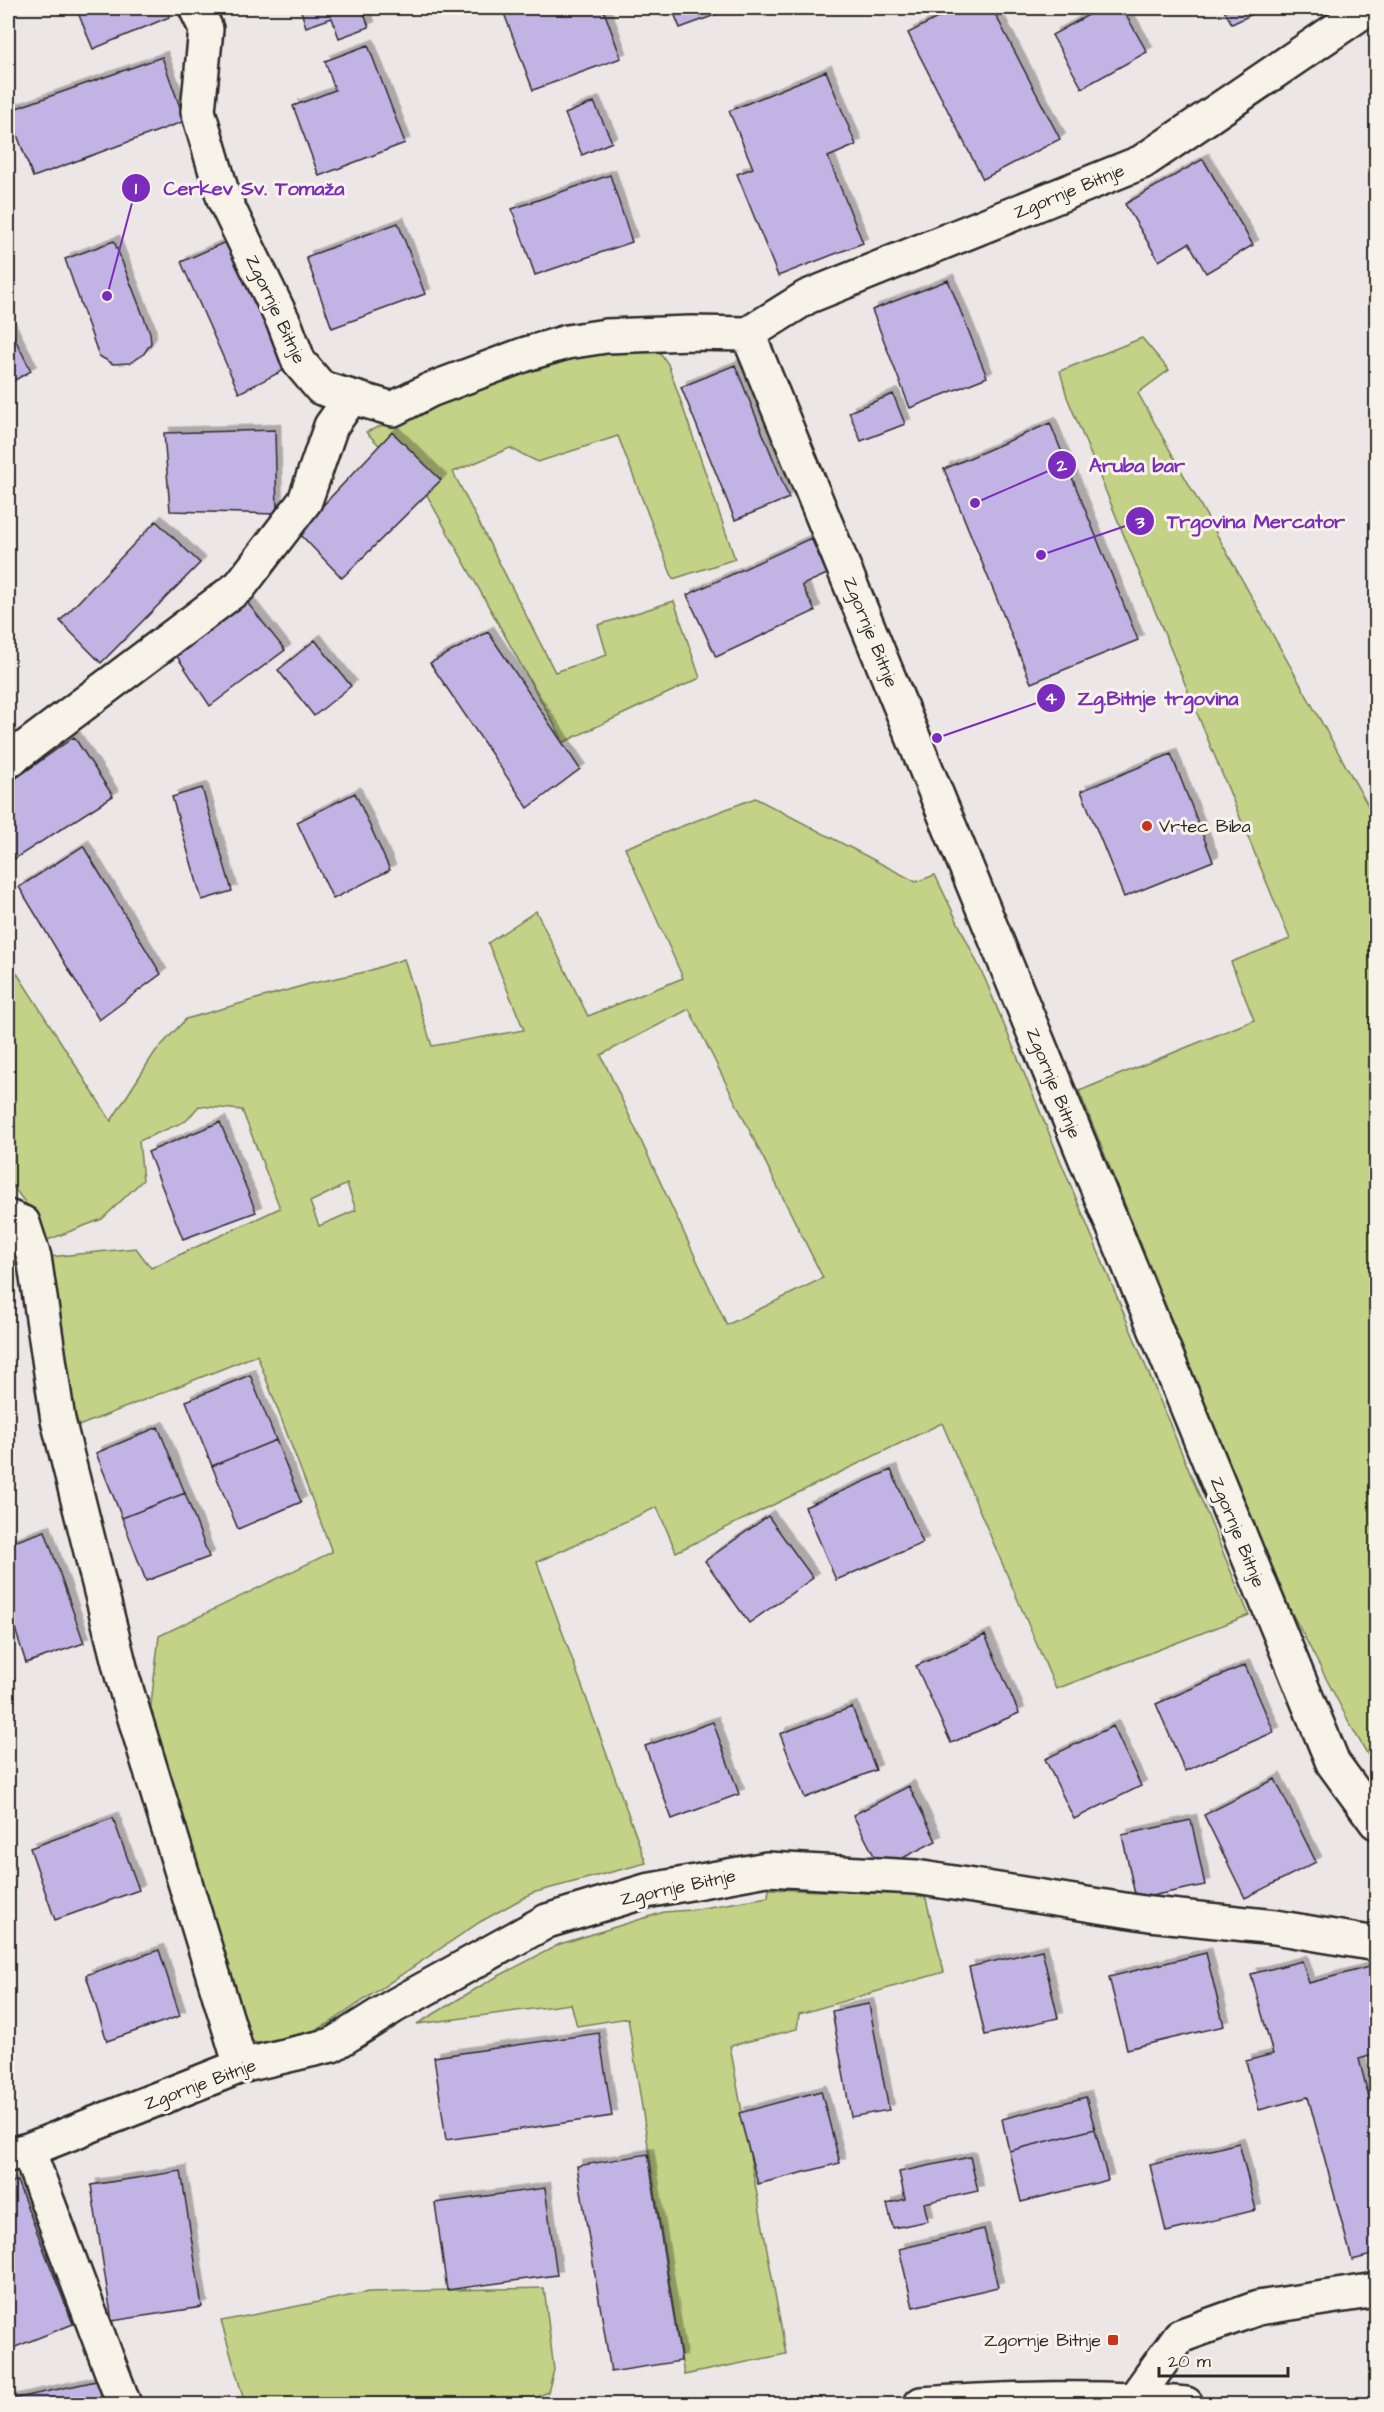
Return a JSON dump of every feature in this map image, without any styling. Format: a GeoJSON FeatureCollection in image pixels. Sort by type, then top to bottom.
{"type":"FeatureCollection","features":[{"type":"Feature","properties":{"kind":"street","name":"Zgornje Bitnje"},"geometry":{"type":"LineString","coordinates":[[196,8],[206,30],[198,111],[224,199],[285,326],[299,362],[321,388],[393,409],[430,390],[526,354],[567,342],[606,336],[691,333],[748,334],[807,297],[1142,162],[1368,8]]}},
{"type":"Feature","properties":{"kind":"street","name":"Zgornje Bitnje"},"geometry":{"type":"LineString","coordinates":[[748,334],[1333,1764],[1377,1822]]}},
{"type":"Feature","properties":{"kind":"street"},"geometry":{"type":"LineString","coordinates":[[8,761],[240,586],[305,501],[331,426],[351,398]]}},
{"type":"Feature","properties":{"kind":"street"},"geometry":{"type":"LineString","coordinates":[[8,1217],[23,1223],[34,1257],[58,1420],[123,1679],[240,2066]]}},
{"type":"Feature","properties":{"kind":"street","name":"Zgornje Bitnje"},"geometry":{"type":"LineString","coordinates":[[18,2152],[240,2066],[332,2045],[394,2006],[548,1921],[646,1891],[767,1869],[916,1877],[1150,1914],[1275,1927],[1377,1944]]}},
{"type":"Feature","properties":{"kind":"street"},"geometry":{"type":"LineString","coordinates":[[18,2152],[124,2404]]}},
{"type":"Feature","properties":{"kind":"street"},"geometry":{"type":"LineString","coordinates":[[1133,2401],[1180,2336],[1257,2308],[1377,2290]]}},
{"type":"Feature","properties":{"kind":"street"},"geometry":{"type":"LineString","coordinates":[[921,2404],[1030,2400],[1186,2404]]}},
{"type":"Feature","properties":{"kind":"green space"},"geometry":{"type":"Polygon","coordinates":[[[1142,338],[1169,370],[1138,393],[1376,820],[1376,1769],[1284,1598],[1079,1091],[1254,1020],[1231,962],[1290,939],[1067,397],[1060,371],[1142,338]]]}},
{"type":"Feature","properties":{"kind":"green space"},"geometry":{"type":"Polygon","coordinates":[[[656,347],[668,364],[735,559],[673,579],[618,436],[538,462],[510,448],[453,472],[555,672],[607,655],[598,625],[674,601],[700,678],[564,742],[424,490],[366,432],[549,358],[656,347]]]}},
{"type":"Feature","properties":{"kind":"green space"},"geometry":{"type":"Polygon","coordinates":[[[755,798],[916,882],[935,875],[985,979],[1249,1615],[1056,1689],[942,1423],[676,1552],[657,1507],[537,1562],[646,1863],[532,1893],[480,1922],[328,2024],[294,2040],[267,2047],[249,2040],[149,1721],[159,1636],[332,1552],[257,1355],[76,1427],[68,1403],[50,1257],[136,1248],[151,1268],[280,1208],[242,1110],[199,1106],[186,1121],[139,1141],[143,1180],[102,1219],[40,1243],[31,1210],[8,1180],[8,959],[111,1121],[155,1052],[186,1019],[309,984],[365,972],[404,959],[432,1046],[524,1030],[488,943],[536,911],[588,1016],[683,978],[625,848],[755,798]],[[689,1009],[601,1055],[727,1325],[823,1278],[689,1009]],[[347,1184],[310,1202],[319,1226],[356,1210],[347,1184]]]}},
{"type":"Feature","properties":{"kind":"green space"},"geometry":{"type":"Polygon","coordinates":[[[769,1889],[925,1895],[944,1972],[799,2014],[797,2029],[730,2046],[786,2354],[684,2375],[628,2018],[577,2026],[571,2004],[417,2024],[489,1981],[560,1944],[664,1912],[691,1910],[768,1897],[769,1889]]]}},
{"type":"Feature","properties":{"kind":"green space"},"geometry":{"type":"Polygon","coordinates":[[[544,2288],[554,2370],[548,2392],[523,2404],[245,2404],[221,2321],[369,2292],[544,2288]]]}},
{"type":"Feature","properties":{"kind":"building"},"geometry":{"type":"Polygon","coordinates":[[[76,8],[166,8],[169,17],[93,49],[76,8]]]}},
{"type":"Feature","properties":{"kind":"building"},"geometry":{"type":"Polygon","coordinates":[[[300,8],[362,8],[369,27],[339,38],[332,18],[306,27],[300,8]]]}},
{"type":"Feature","properties":{"kind":"building"},"geometry":{"type":"Polygon","coordinates":[[[502,8],[603,8],[621,58],[533,90],[502,8]]]}},
{"type":"Feature","properties":{"kind":"building"},"geometry":{"type":"Polygon","coordinates":[[[672,8],[734,8],[680,28],[672,8]]]}},
{"type":"Feature","properties":{"kind":"building"},"geometry":{"type":"Polygon","coordinates":[[[957,8],[992,8],[1060,139],[983,179],[908,33],[957,8]]]}},
{"type":"Feature","properties":{"kind":"building"},"geometry":{"type":"Polygon","coordinates":[[[1101,8],[1122,8],[1147,52],[1082,88],[1052,35],[1101,8]]]}},
{"type":"Feature","properties":{"kind":"building"},"geometry":{"type":"Polygon","coordinates":[[[1223,8],[1265,8],[1232,24],[1223,8]]]}},
{"type":"Feature","properties":{"kind":"building"},"geometry":{"type":"Polygon","coordinates":[[[368,45],[405,143],[319,176],[293,106],[335,90],[325,61],[368,45]]]}},
{"type":"Feature","properties":{"kind":"building"},"geometry":{"type":"Polygon","coordinates":[[[162,57],[185,121],[33,177],[8,111],[162,57]]]}},
{"type":"Feature","properties":{"kind":"building"},"geometry":{"type":"Polygon","coordinates":[[[826,71],[856,145],[828,157],[863,243],[778,276],[737,174],[753,168],[729,111],[826,71]]]}},
{"type":"Feature","properties":{"kind":"building"},"geometry":{"type":"Polygon","coordinates":[[[594,102],[612,142],[582,155],[565,114],[594,102]]]}},
{"type":"Feature","properties":{"kind":"building"},"geometry":{"type":"Polygon","coordinates":[[[1203,159],[1253,245],[1206,273],[1189,243],[1159,261],[1125,204],[1203,159]]]}},
{"type":"Feature","properties":{"kind":"building"},"geometry":{"type":"Polygon","coordinates":[[[610,175],[632,242],[535,275],[512,209],[610,175]]]}},
{"type":"Feature","properties":{"kind":"building"},"geometry":{"type":"Polygon","coordinates":[[[398,223],[425,294],[332,328],[306,257],[398,223]]]}},
{"type":"Feature","properties":{"kind":"building"},"geometry":{"type":"Polygon","coordinates":[[[230,240],[290,367],[239,393],[181,262],[230,240]]]}},
{"type":"Feature","properties":{"kind":"building"},"geometry":{"type":"Polygon","coordinates":[[[114,241],[150,333],[151,343],[143,355],[130,363],[113,364],[99,356],[65,259],[114,241]]]}},
{"type":"Feature","properties":{"kind":"building"},"geometry":{"type":"Polygon","coordinates":[[[948,280],[987,377],[910,408],[872,310],[948,280]]]}},
{"type":"Feature","properties":{"kind":"building"},"geometry":{"type":"Polygon","coordinates":[[[8,325],[31,371],[8,384],[8,325]]]}},
{"type":"Feature","properties":{"kind":"building"},"geometry":{"type":"Polygon","coordinates":[[[735,365],[789,498],[735,520],[681,387],[735,365]]]}},
{"type":"Feature","properties":{"kind":"building"},"geometry":{"type":"Polygon","coordinates":[[[893,394],[905,424],[861,441],[849,412],[893,394]]]}},
{"type":"Feature","properties":{"kind":"building"},"geometry":{"type":"Polygon","coordinates":[[[1050,423],[1138,640],[1031,683],[944,469],[1050,423]]]}},
{"type":"Feature","properties":{"kind":"building"},"geometry":{"type":"Polygon","coordinates":[[[275,430],[277,514],[170,511],[164,433],[275,430]]]}},
{"type":"Feature","properties":{"kind":"building"},"geometry":{"type":"Polygon","coordinates":[[[392,432],[441,480],[342,578],[298,532],[392,432]]]}},
{"type":"Feature","properties":{"kind":"building"},"geometry":{"type":"Polygon","coordinates":[[[156,521],[200,563],[101,663],[60,621],[156,521]]]}},
{"type":"Feature","properties":{"kind":"building"},"geometry":{"type":"Polygon","coordinates":[[[811,538],[827,574],[802,585],[815,611],[716,657],[687,595],[811,538]]]}},
{"type":"Feature","properties":{"kind":"building"},"geometry":{"type":"Polygon","coordinates":[[[242,596],[285,650],[210,706],[174,652],[242,596]]]}},
{"type":"Feature","properties":{"kind":"building"},"geometry":{"type":"Polygon","coordinates":[[[488,632],[580,769],[528,808],[430,663],[488,632]]]}},
{"type":"Feature","properties":{"kind":"building"},"geometry":{"type":"Polygon","coordinates":[[[315,640],[351,686],[314,716],[278,670],[315,640]]]}},
{"type":"Feature","properties":{"kind":"building"},"geometry":{"type":"Polygon","coordinates":[[[74,737],[113,796],[8,863],[8,784],[74,737]]]}},
{"type":"Feature","properties":{"kind":"building","name":"Vrtec Biba"},"geometry":{"type":"Polygon","coordinates":[[[1171,754],[1213,861],[1124,897],[1081,791],[1171,754]]]}},
{"type":"Feature","properties":{"kind":"building"},"geometry":{"type":"Polygon","coordinates":[[[202,788],[232,891],[202,900],[172,797],[202,788]]]}},
{"type":"Feature","properties":{"kind":"building"},"geometry":{"type":"Polygon","coordinates":[[[355,793],[390,870],[333,899],[297,822],[355,793]]]}},
{"type":"Feature","properties":{"kind":"building"},"geometry":{"type":"Polygon","coordinates":[[[83,846],[161,974],[99,1020],[19,887],[83,846]]]}},
{"type":"Feature","properties":{"kind":"building"},"geometry":{"type":"Polygon","coordinates":[[[220,1122],[256,1212],[183,1239],[148,1152],[220,1122]]]}},
{"type":"Feature","properties":{"kind":"building"},"geometry":{"type":"Polygon","coordinates":[[[250,1375],[276,1440],[212,1466],[186,1401],[250,1375]]]}},
{"type":"Feature","properties":{"kind":"building"},"geometry":{"type":"Polygon","coordinates":[[[158,1427],[185,1493],[122,1518],[96,1453],[158,1427]]]}},
{"type":"Feature","properties":{"kind":"building"},"geometry":{"type":"Polygon","coordinates":[[[276,1440],[301,1502],[238,1529],[212,1466],[276,1440]]]}},
{"type":"Feature","properties":{"kind":"building"},"geometry":{"type":"Polygon","coordinates":[[[891,1470],[923,1543],[836,1580],[805,1507],[891,1470]]]}},
{"type":"Feature","properties":{"kind":"building"},"geometry":{"type":"Polygon","coordinates":[[[185,1493],[209,1557],[146,1581],[122,1518],[185,1493]]]}},
{"type":"Feature","properties":{"kind":"building"},"geometry":{"type":"Polygon","coordinates":[[[768,1516],[813,1578],[749,1623],[705,1561],[768,1516]]]}},
{"type":"Feature","properties":{"kind":"building"},"geometry":{"type":"Polygon","coordinates":[[[45,1531],[84,1643],[26,1663],[8,1607],[8,1544],[45,1531]]]}},
{"type":"Feature","properties":{"kind":"building"},"geometry":{"type":"Polygon","coordinates":[[[985,1635],[1019,1713],[951,1743],[916,1666],[985,1635]]]}},
{"type":"Feature","properties":{"kind":"building"},"geometry":{"type":"Polygon","coordinates":[[[1245,1665],[1274,1732],[1185,1771],[1156,1704],[1245,1665]]]}},
{"type":"Feature","properties":{"kind":"building"},"geometry":{"type":"Polygon","coordinates":[[[852,1707],[876,1770],[805,1798],[780,1734],[852,1707]]]}},
{"type":"Feature","properties":{"kind":"building"},"geometry":{"type":"Polygon","coordinates":[[[713,1722],[739,1794],[672,1819],[645,1746],[713,1722]]]}},
{"type":"Feature","properties":{"kind":"building"},"geometry":{"type":"Polygon","coordinates":[[[1113,1726],[1141,1786],[1074,1819],[1045,1759],[1113,1726]]]}},
{"type":"Feature","properties":{"kind":"building"},"geometry":{"type":"Polygon","coordinates":[[[1275,1779],[1316,1862],[1245,1898],[1204,1815],[1275,1779]]]}},
{"type":"Feature","properties":{"kind":"building"},"geometry":{"type":"Polygon","coordinates":[[[909,1786],[936,1841],[881,1869],[853,1815],[909,1786]]]}},
{"type":"Feature","properties":{"kind":"building"},"geometry":{"type":"Polygon","coordinates":[[[113,1818],[139,1890],[55,1920],[30,1848],[113,1818]]]}},
{"type":"Feature","properties":{"kind":"building"},"geometry":{"type":"Polygon","coordinates":[[[1191,1820],[1205,1885],[1136,1899],[1122,1835],[1191,1820]]]}},
{"type":"Feature","properties":{"kind":"building"},"geometry":{"type":"Polygon","coordinates":[[[159,1950],[180,2016],[107,2041],[86,1975],[159,1950]]]}},
{"type":"Feature","properties":{"kind":"building"},"geometry":{"type":"Polygon","coordinates":[[[1042,1950],[1058,2018],[985,2035],[969,1967],[1042,1950]]]}},
{"type":"Feature","properties":{"kind":"building"},"geometry":{"type":"Polygon","coordinates":[[[1206,1953],[1224,2026],[1127,2049],[1109,1977],[1206,1953]]]}},
{"type":"Feature","properties":{"kind":"building"},"geometry":{"type":"Polygon","coordinates":[[[1302,1961],[1309,1983],[1376,1965],[1376,2054],[1359,2059],[1376,2125],[1376,2254],[1352,2260],[1308,2097],[1259,2110],[1246,2061],[1273,2054],[1251,1974],[1302,1961]]]}},
{"type":"Feature","properties":{"kind":"building"},"geometry":{"type":"Polygon","coordinates":[[[869,2004],[889,2110],[851,2117],[832,2011],[869,2004]]]}},
{"type":"Feature","properties":{"kind":"building"},"geometry":{"type":"Polygon","coordinates":[[[599,2033],[612,2116],[446,2140],[434,2057],[599,2033]]]}},
{"type":"Feature","properties":{"kind":"building"},"geometry":{"type":"Polygon","coordinates":[[[821,2091],[840,2163],[758,2184],[739,2113],[821,2091]]]}},
{"type":"Feature","properties":{"kind":"building"},"geometry":{"type":"Polygon","coordinates":[[[1086,2097],[1095,2129],[1009,2151],[1002,2119],[1086,2097]]]}},
{"type":"Feature","properties":{"kind":"building"},"geometry":{"type":"Polygon","coordinates":[[[1095,2129],[1108,2180],[1021,2202],[1009,2151],[1095,2129]]]}},
{"type":"Feature","properties":{"kind":"building"},"geometry":{"type":"Polygon","coordinates":[[[1239,2143],[1256,2210],[1166,2232],[1150,2165],[1239,2143]]]}},
{"type":"Feature","properties":{"kind":"building"},"geometry":{"type":"Polygon","coordinates":[[[648,2154],[681,2361],[611,2372],[577,2166],[648,2154]]]}},
{"type":"Feature","properties":{"kind":"building"},"geometry":{"type":"Polygon","coordinates":[[[970,2157],[978,2191],[924,2203],[928,2221],[893,2228],[887,2204],[905,2199],[899,2172],[970,2157]]]}},
{"type":"Feature","properties":{"kind":"building"},"geometry":{"type":"Polygon","coordinates":[[[181,2171],[202,2307],[112,2321],[91,2185],[181,2171]]]}},
{"type":"Feature","properties":{"kind":"building"},"geometry":{"type":"Polygon","coordinates":[[[17,2181],[73,2324],[8,2350],[8,2184],[17,2181]]]}},
{"type":"Feature","properties":{"kind":"building"},"geometry":{"type":"Polygon","coordinates":[[[545,2188],[557,2275],[447,2290],[435,2203],[545,2188]]]}},
{"type":"Feature","properties":{"kind":"building"},"geometry":{"type":"Polygon","coordinates":[[[984,2229],[998,2287],[913,2307],[899,2249],[984,2229]]]}},
{"type":"Feature","properties":{"kind":"building"},"geometry":{"type":"Polygon","coordinates":[[[101,2380],[107,2404],[8,2404],[8,2400],[101,2380]]]}},
{"type":"Feature","properties":{"kind":"place","name":"Cerkev Sv. Tomaža"},"geometry":{"type":"Point","coordinates":[107,296]}},
{"type":"Feature","properties":{"kind":"place","name":"Aruba bar"},"geometry":{"type":"Point","coordinates":[975,503]}},
{"type":"Feature","properties":{"kind":"place","name":"Trgovina Mercator"},"geometry":{"type":"Point","coordinates":[1041,555]}},
{"type":"Feature","properties":{"kind":"place","name":"Zg.Bitnje trgovina"},"geometry":{"type":"Point","coordinates":[937,738]}},
{"type":"Feature","properties":{"kind":"place","name":"Vrtec Biba"},"geometry":{"type":"Point","coordinates":[1147,826]}},
{"type":"Feature","properties":{"kind":"place","name":"Zgornje Bitnje"},"geometry":{"type":"Point","coordinates":[1113,2340]}}]}
